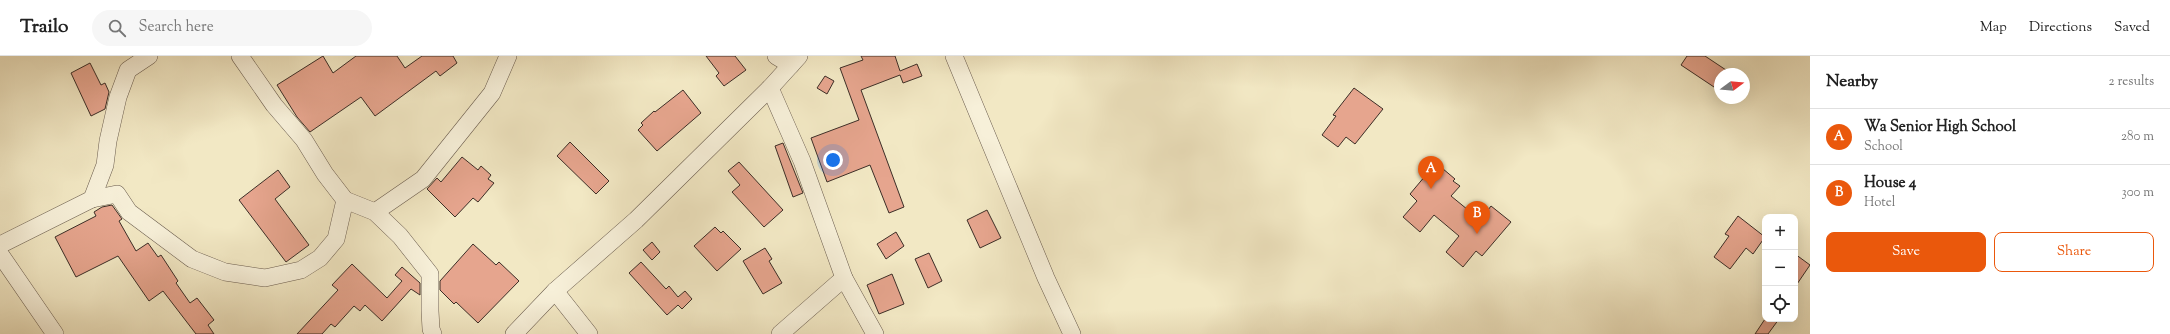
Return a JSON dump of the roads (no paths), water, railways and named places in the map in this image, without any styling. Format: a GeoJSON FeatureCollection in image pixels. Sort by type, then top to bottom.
{"type":"FeatureCollection","features":[{"type":"Feature","properties":{"kind":"street"},"geometry":{"type":"LineString","coordinates":[[92,199],[105,165],[108,142],[118,97],[128,70],[149,56]]}},
{"type":"Feature","properties":{"kind":"street"},"geometry":{"type":"LineString","coordinates":[[375,212],[423,179],[492,93],[508,56]]}},
{"type":"Feature","properties":{"kind":"street"},"geometry":{"type":"LineString","coordinates":[[514,334],[555,291],[636,220],[770,88],[795,61],[776,56]]}},
{"type":"Feature","properties":{"kind":"street"},"geometry":{"type":"LineString","coordinates":[[954,56],[1046,278],[1072,334]]}},
{"type":"Feature","properties":{"kind":"street"},"geometry":{"type":"LineString","coordinates":[[248,61],[274,105],[304,140],[324,174],[345,200],[375,212],[400,236],[430,274],[430,311],[431,329],[433,334]]}},
{"type":"Feature","properties":{"kind":"street"},"geometry":{"type":"LineString","coordinates":[[770,88],[802,161],[844,278],[875,334]]}},
{"type":"Feature","properties":{"kind":"street"},"geometry":{"type":"LineString","coordinates":[[0,245],[92,199],[117,194],[129,212],[192,259],[224,272],[265,278],[301,270],[320,258],[336,239],[345,200]]}},
{"type":"Feature","properties":{"kind":"street"},"geometry":{"type":"LineString","coordinates":[[0,254],[55,334]]}},
{"type":"Feature","properties":{"kind":"street"},"geometry":{"type":"LineString","coordinates":[[780,334],[844,278]]}},
{"type":"Feature","properties":{"kind":"street"},"geometry":{"type":"LineString","coordinates":[[555,291],[589,334]]}},
{"type":"Feature","properties":{"kind":"place","name":"Wa Senior High School"},"geometry":{"type":"Point","coordinates":[1431,189]}},
{"type":"Feature","properties":{"kind":"place","name":"House 4"},"geometry":{"type":"Point","coordinates":[1477,234]}}]}
